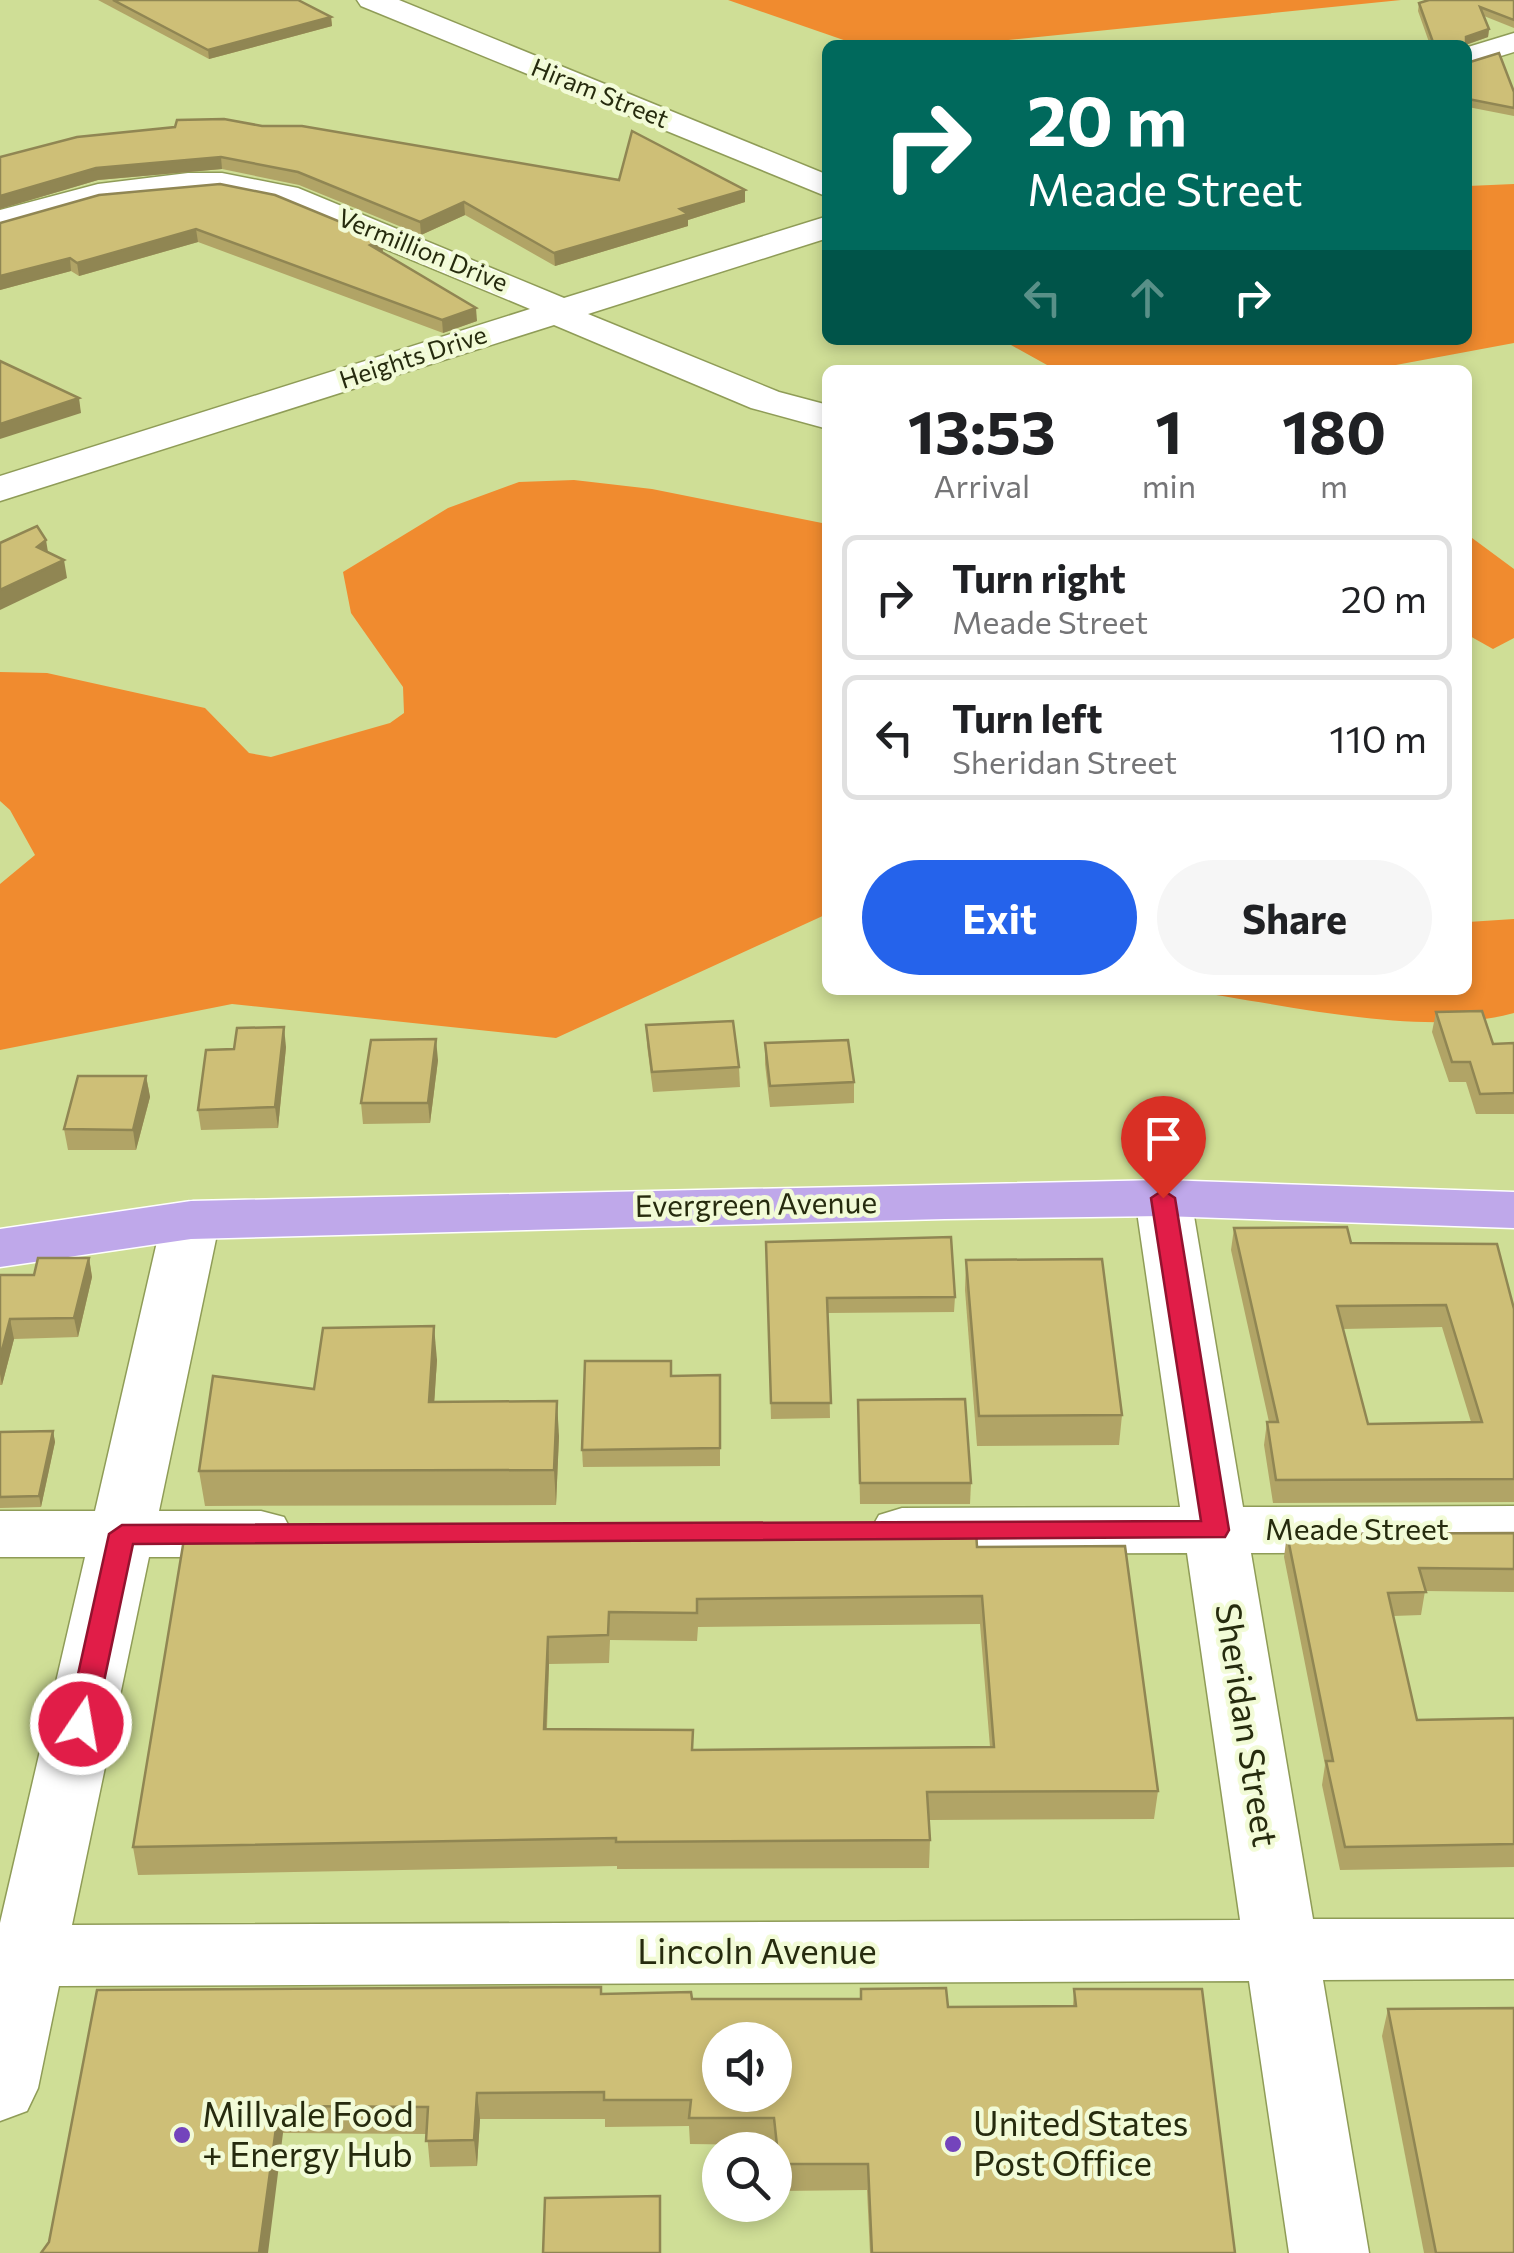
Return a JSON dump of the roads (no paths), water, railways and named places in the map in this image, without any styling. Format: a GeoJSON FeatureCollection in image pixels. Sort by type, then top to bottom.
{"type":"FeatureCollection","features":[{"type":"Feature","properties":{"kind":"main road","name":"Evergreen Avenue"},"geometry":{"type":"LineString","coordinates":[[0,1248],[191,1220],[1163,1198],[1514,1210]]}},
{"type":"Feature","properties":{"kind":"street","name":"Hiram Street"},"geometry":{"type":"LineString","coordinates":[[372,0],[822,185]]}},
{"type":"Feature","properties":{"kind":"street"},"geometry":{"type":"LineString","coordinates":[[1472,56],[1514,42]]}},
{"type":"Feature","properties":{"kind":"street","name":"Vermillion Drive"},"geometry":{"type":"LineString","coordinates":[[0,221],[139,188],[188,183],[249,187],[333,213],[536,296],[581,326],[746,393],[822,415]]}},
{"type":"Feature","properties":{"kind":"street","name":"Heights Drive"},"geometry":{"type":"LineString","coordinates":[[0,489],[822,228]]}},
{"type":"Feature","properties":{"kind":"street","name":"Sheridan Street"},"geometry":{"type":"LineString","coordinates":[[1163,1198],[1328,2253]]}},
{"type":"Feature","properties":{"kind":"street"},"geometry":{"type":"LineString","coordinates":[[0,2088],[15,1956],[122,1534],[191,1220]]}},
{"type":"Feature","properties":{"kind":"street","name":"Meade Street"},"geometry":{"type":"LineString","coordinates":[[850,1532],[1514,1529]]}},
{"type":"Feature","properties":{"kind":"street"},"geometry":{"type":"LineString","coordinates":[[0,1534],[320,1534]]}},
{"type":"Feature","properties":{"kind":"street","name":"Lincoln Avenue"},"geometry":{"type":"LineString","coordinates":[[15,1956],[1514,1949]]}},
{"type":"Feature","properties":{"kind":"place","name":"Millvale Food + Energy Hub"},"geometry":{"type":"Point","coordinates":[182,2135]}},
{"type":"Feature","properties":{"kind":"place","name":"United States Post Office"},"geometry":{"type":"Point","coordinates":[953,2144]}}]}
